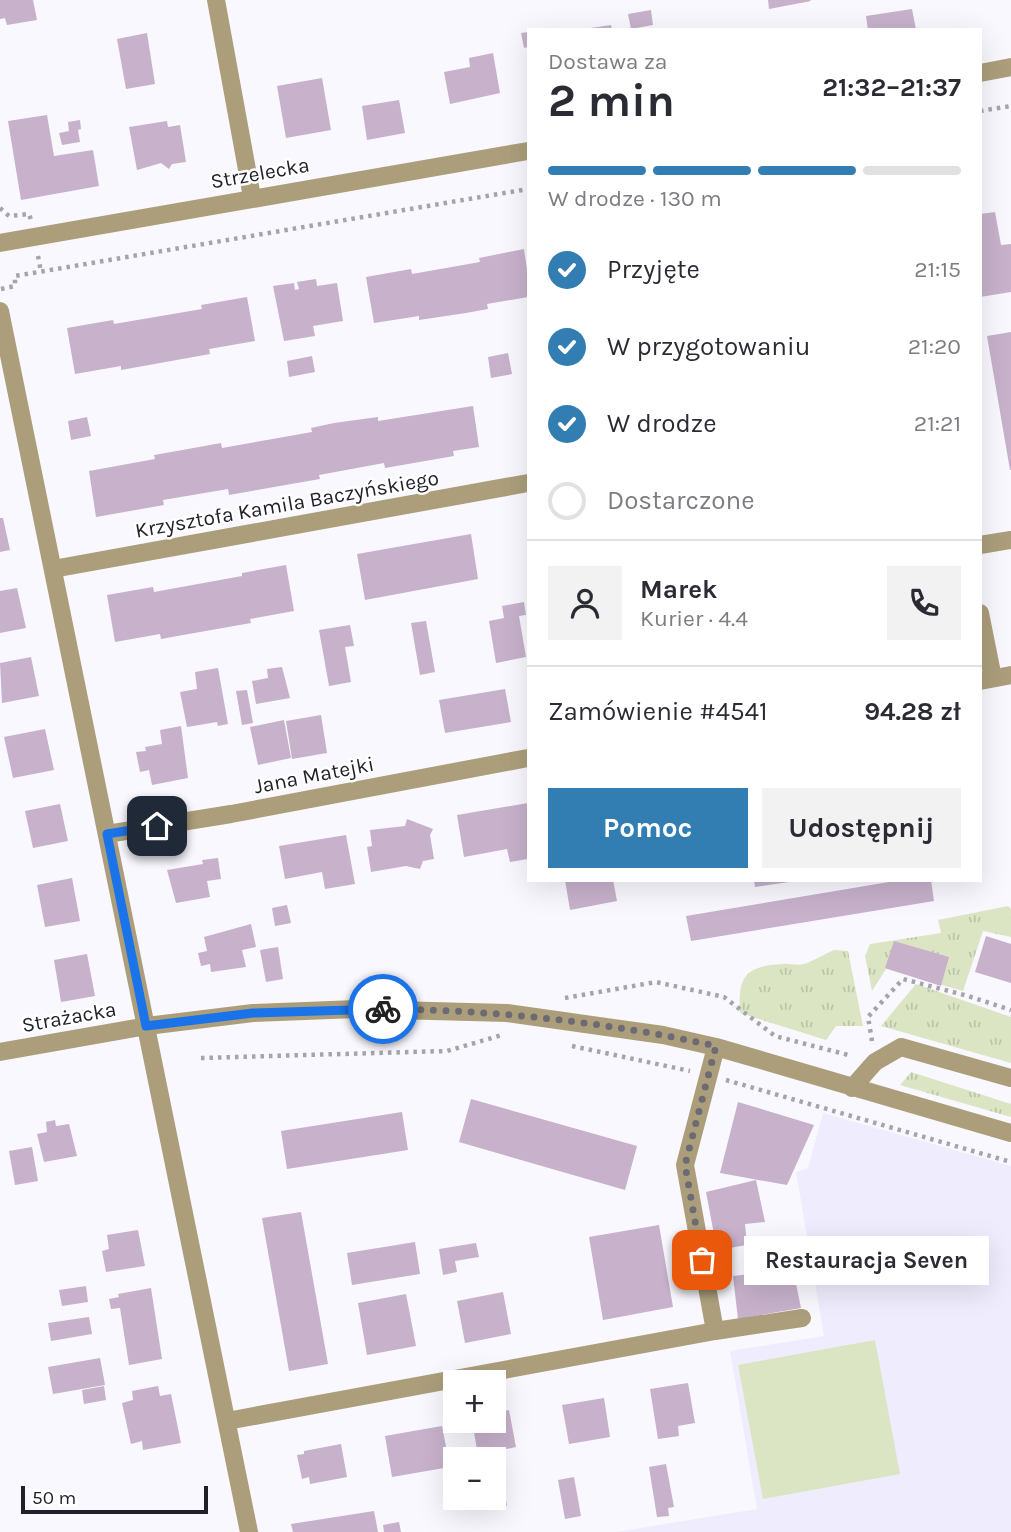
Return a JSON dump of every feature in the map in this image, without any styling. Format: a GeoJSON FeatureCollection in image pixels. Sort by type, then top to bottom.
{"type":"FeatureCollection","features":[{"type":"Feature","properties":{"kind":"street"},"geometry":{"type":"LineString","coordinates":[[216,0],[252,197]]}},
{"type":"Feature","properties":{"kind":"street"},"geometry":{"type":"LineString","coordinates":[[982,73],[1011,67]]}},
{"type":"Feature","properties":{"kind":"street","name":"Strzelecka"},"geometry":{"type":"LineString","coordinates":[[0,243],[527,151]]}},
{"type":"Feature","properties":{"kind":"street"},"geometry":{"type":"LineString","coordinates":[[0,311],[249,1532]]}},
{"type":"Feature","properties":{"kind":"street","name":"Krzysztofa Kamila Baczyńskiego"},"geometry":{"type":"LineString","coordinates":[[53,569],[527,483]]}},
{"type":"Feature","properties":{"kind":"street"},"geometry":{"type":"LineString","coordinates":[[982,545],[1011,540]]}},
{"type":"Feature","properties":{"kind":"street"},"geometry":{"type":"LineString","coordinates":[[982,635],[986,680],[1011,675]]}},
{"type":"Feature","properties":{"kind":"street","name":"Jana Matejki"},"geometry":{"type":"LineString","coordinates":[[107,834],[231,814],[527,758]]}},
{"type":"Feature","properties":{"kind":"street","name":"Strażacka"},"geometry":{"type":"LineString","coordinates":[[0,1052],[146,1026],[253,1013],[419,1010],[507,1013],[663,1035],[716,1046],[1011,1133]]}},
{"type":"Feature","properties":{"kind":"street"},"geometry":{"type":"LineString","coordinates":[[715,1331],[685,1165],[716,1046]]}},
{"type":"Feature","properties":{"kind":"street"},"geometry":{"type":"LineString","coordinates":[[852,1088],[875,1062],[901,1047],[1011,1078]]}},
{"type":"Feature","properties":{"kind":"street"},"geometry":{"type":"LineString","coordinates":[[226,1421],[715,1331],[802,1318]]}},
{"type":"Feature","properties":{"kind":"path"},"geometry":{"type":"LineString","coordinates":[[982,111],[1011,106]]}},
{"type":"Feature","properties":{"kind":"path"},"geometry":{"type":"LineString","coordinates":[[0,289],[15,286],[15,276],[527,189]]}},
{"type":"Feature","properties":{"kind":"path"},"geometry":{"type":"LineString","coordinates":[[553,997],[567,998],[656,982],[724,997],[775,1036],[875,1062],[868,1017],[903,979],[1011,1010]]}},
{"type":"Feature","properties":{"kind":"path"},"geometry":{"type":"LineString","coordinates":[[201,1058],[447,1051],[511,1032]]}},
{"type":"Feature","properties":{"kind":"path"},"geometry":{"type":"LineString","coordinates":[[564,1044],[708,1075],[1011,1162]]}},
{"type":"Feature","properties":{"kind":"shaded area"},"geometry":{"type":"Polygon","coordinates":[[[823,1113],[1011,1166],[1011,1532],[616,1532],[757,1509],[730,1351],[824,1336],[796,1172],[808,1168],[823,1113]]]}},
{"type":"Feature","properties":{"kind":"green space"},"geometry":{"type":"Polygon","coordinates":[[[1008,906],[1011,909],[1011,937],[983,931],[963,991],[886,969],[872,991],[865,956],[870,944],[941,933],[938,920],[1008,906]]]}},
{"type":"Feature","properties":{"kind":"green space"},"geometry":{"type":"Polygon","coordinates":[[[834,950],[848,951],[863,1026],[836,1026],[826,1040],[740,1013],[742,983],[751,971],[769,965],[804,964],[834,950]]]}},
{"type":"Feature","properties":{"kind":"green space"},"geometry":{"type":"Polygon","coordinates":[[[916,984],[1011,1017],[1011,1063],[881,1026],[916,984]]]}},
{"type":"Feature","properties":{"kind":"green space"},"geometry":{"type":"Polygon","coordinates":[[[911,1072],[1011,1104],[1011,1117],[900,1085],[911,1072]]]}},
{"type":"Feature","properties":{"kind":"green space"},"geometry":{"type":"Polygon","coordinates":[[[875,1340],[900,1474],[763,1499],[738,1365],[875,1340]]]}},
{"type":"Feature","properties":{"kind":"building"},"geometry":{"type":"Polygon","coordinates":[[[0,0],[33,0],[37,20],[7,25],[5,18],[0,19],[0,0]]]}},
{"type":"Feature","properties":{"kind":"building"},"geometry":{"type":"Polygon","coordinates":[[[768,0],[810,0],[811,1],[769,9],[768,0]]]}},
{"type":"Feature","properties":{"kind":"building"},"geometry":{"type":"Polygon","coordinates":[[[912,9],[916,28],[868,28],[866,16],[912,9]]]}},
{"type":"Feature","properties":{"kind":"building"},"geometry":{"type":"Polygon","coordinates":[[[651,10],[653,25],[631,28],[628,14],[651,10]]]}},
{"type":"Feature","properties":{"kind":"building"},"geometry":{"type":"Polygon","coordinates":[[[611,25],[612,28],[591,28],[611,25]]]}},
{"type":"Feature","properties":{"kind":"building"},"geometry":{"type":"Polygon","coordinates":[[[527,32],[527,47],[524,48],[521,33],[527,32]]]}},
{"type":"Feature","properties":{"kind":"building"},"geometry":{"type":"Polygon","coordinates":[[[147,33],[155,84],[126,89],[117,39],[147,33]]]}},
{"type":"Feature","properties":{"kind":"building"},"geometry":{"type":"Polygon","coordinates":[[[493,53],[500,93],[450,104],[444,72],[470,67],[469,58],[493,53]]]}},
{"type":"Feature","properties":{"kind":"building"},"geometry":{"type":"Polygon","coordinates":[[[322,78],[331,130],[286,138],[277,86],[322,78]]]}},
{"type":"Feature","properties":{"kind":"building"},"geometry":{"type":"Polygon","coordinates":[[[399,100],[405,133],[367,140],[362,106],[399,100]]]}},
{"type":"Feature","properties":{"kind":"building"},"geometry":{"type":"Polygon","coordinates":[[[47,115],[54,156],[93,150],[99,186],[21,200],[8,121],[47,115]]]}},
{"type":"Feature","properties":{"kind":"building"},"geometry":{"type":"Polygon","coordinates":[[[80,120],[80,142],[62,145],[59,133],[69,131],[68,122],[80,120]]]}},
{"type":"Feature","properties":{"kind":"building"},"geometry":{"type":"Polygon","coordinates":[[[167,121],[168,127],[180,125],[186,162],[172,164],[169,169],[161,163],[137,170],[129,127],[167,121]]]}},
{"type":"Feature","properties":{"kind":"building"},"geometry":{"type":"Polygon","coordinates":[[[995,212],[1001,245],[1011,244],[1011,292],[982,297],[982,214],[995,212]]]}},
{"type":"Feature","properties":{"kind":"building"},"geometry":{"type":"Polygon","coordinates":[[[524,249],[527,297],[487,304],[488,309],[466,313],[374,323],[366,277],[411,269],[412,274],[480,262],[479,258],[524,249]]]}},
{"type":"Feature","properties":{"kind":"building"},"geometry":{"type":"Polygon","coordinates":[[[316,279],[317,286],[337,283],[343,321],[313,326],[315,336],[284,341],[273,286],[294,283],[295,290],[299,289],[297,282],[316,279]]]}},
{"type":"Feature","properties":{"kind":"building"},"geometry":{"type":"Polygon","coordinates":[[[247,297],[255,341],[209,349],[210,354],[121,370],[121,366],[75,374],[67,328],[113,320],[114,324],[202,309],[201,305],[247,297]]]}},
{"type":"Feature","properties":{"kind":"building"},"geometry":{"type":"Polygon","coordinates":[[[1011,332],[1011,470],[1010,470],[987,336],[1011,332]]]}},
{"type":"Feature","properties":{"kind":"building"},"geometry":{"type":"Polygon","coordinates":[[[508,353],[512,374],[491,378],[488,357],[508,353]]]}},
{"type":"Feature","properties":{"kind":"building"},"geometry":{"type":"Polygon","coordinates":[[[312,356],[315,372],[289,377],[287,361],[312,356]]]}},
{"type":"Feature","properties":{"kind":"building"},"geometry":{"type":"Polygon","coordinates":[[[473,406],[479,447],[453,451],[454,456],[385,468],[384,463],[319,475],[320,479],[229,495],[228,489],[163,500],[164,505],[96,517],[89,471],[155,459],[154,455],[221,443],[222,448],[312,432],[311,428],[334,423],[378,417],[378,421],[473,406]]]}},
{"type":"Feature","properties":{"kind":"building"},"geometry":{"type":"Polygon","coordinates":[[[87,417],[91,436],[71,440],[68,421],[87,417]]]}},
{"type":"Feature","properties":{"kind":"building"},"geometry":{"type":"Polygon","coordinates":[[[0,518],[3,518],[10,550],[0,552],[0,518]]]}},
{"type":"Feature","properties":{"kind":"building"},"geometry":{"type":"Polygon","coordinates":[[[471,534],[478,579],[365,600],[357,554],[471,534]]]}},
{"type":"Feature","properties":{"kind":"building"},"geometry":{"type":"Polygon","coordinates":[[[286,565],[294,611],[250,619],[251,623],[161,639],[160,634],[115,642],[107,595],[153,587],[154,592],[286,565]]]}},
{"type":"Feature","properties":{"kind":"building"},"geometry":{"type":"Polygon","coordinates":[[[17,588],[26,628],[0,633],[0,591],[17,588]]]}},
{"type":"Feature","properties":{"kind":"building"},"geometry":{"type":"Polygon","coordinates":[[[524,602],[526,615],[519,616],[526,657],[496,663],[489,621],[504,618],[502,606],[524,602]]]}},
{"type":"Feature","properties":{"kind":"building"},"geometry":{"type":"Polygon","coordinates":[[[426,621],[435,672],[420,675],[411,623],[426,621]]]}},
{"type":"Feature","properties":{"kind":"building"},"geometry":{"type":"Polygon","coordinates":[[[350,625],[354,646],[345,647],[351,682],[329,686],[319,630],[350,625]]]}},
{"type":"Feature","properties":{"kind":"building"},"geometry":{"type":"Polygon","coordinates":[[[31,657],[39,696],[2,703],[0,663],[31,657]]]}},
{"type":"Feature","properties":{"kind":"building"},"geometry":{"type":"Polygon","coordinates":[[[282,667],[290,698],[256,704],[252,681],[268,678],[267,669],[282,667]]]}},
{"type":"Feature","properties":{"kind":"building"},"geometry":{"type":"Polygon","coordinates":[[[218,668],[228,724],[218,726],[217,722],[187,727],[180,692],[197,689],[195,672],[218,668]]]}},
{"type":"Feature","properties":{"kind":"building"},"geometry":{"type":"Polygon","coordinates":[[[505,689],[511,722],[445,733],[439,700],[505,689]]]}},
{"type":"Feature","properties":{"kind":"building"},"geometry":{"type":"Polygon","coordinates":[[[247,690],[253,723],[242,725],[236,691],[247,690]]]}},
{"type":"Feature","properties":{"kind":"building"},"geometry":{"type":"Polygon","coordinates":[[[321,715],[327,753],[292,759],[286,721],[321,715]]]}},
{"type":"Feature","properties":{"kind":"building"},"geometry":{"type":"Polygon","coordinates":[[[284,720],[291,758],[258,765],[250,727],[284,720]]]}},
{"type":"Feature","properties":{"kind":"building"},"geometry":{"type":"Polygon","coordinates":[[[181,726],[188,778],[152,785],[149,770],[140,772],[136,752],[146,751],[145,747],[162,744],[160,730],[181,726]]]}},
{"type":"Feature","properties":{"kind":"building"},"geometry":{"type":"Polygon","coordinates":[[[45,729],[54,770],[13,778],[4,737],[45,729]]]}},
{"type":"Feature","properties":{"kind":"building"},"geometry":{"type":"Polygon","coordinates":[[[527,803],[527,859],[510,862],[507,849],[464,857],[457,815],[527,803]]]}},
{"type":"Feature","properties":{"kind":"building"},"geometry":{"type":"Polygon","coordinates":[[[60,804],[68,841],[33,848],[25,811],[60,804]]]}},
{"type":"Feature","properties":{"kind":"building"},"geometry":{"type":"Polygon","coordinates":[[[407,819],[433,829],[430,835],[434,859],[423,861],[420,869],[406,866],[371,872],[367,847],[372,846],[370,830],[405,826],[407,819]]]}},
{"type":"Feature","properties":{"kind":"building"},"geometry":{"type":"Polygon","coordinates":[[[346,835],[355,884],[325,889],[322,872],[285,879],[279,846],[346,835]]]}},
{"type":"Feature","properties":{"kind":"building"},"geometry":{"type":"Polygon","coordinates":[[[218,858],[221,879],[207,881],[210,897],[176,903],[167,870],[203,864],[202,860],[218,858]]]}},
{"type":"Feature","properties":{"kind":"building"},"geometry":{"type":"Polygon","coordinates":[[[72,878],[80,921],[45,927],[37,885],[72,878]]]}},
{"type":"Feature","properties":{"kind":"building"},"geometry":{"type":"Polygon","coordinates":[[[565,882],[613,882],[617,901],[570,910],[565,882]]]}},
{"type":"Feature","properties":{"kind":"building"},"geometry":{"type":"Polygon","coordinates":[[[754,882],[789,882],[755,887],[754,882]]]}},
{"type":"Feature","properties":{"kind":"building"},"geometry":{"type":"Polygon","coordinates":[[[889,882],[931,882],[934,901],[691,941],[686,916],[889,882]]]}},
{"type":"Feature","properties":{"kind":"building"},"geometry":{"type":"Polygon","coordinates":[[[287,905],[291,923],[275,926],[272,908],[287,905]]]}},
{"type":"Feature","properties":{"kind":"building"},"geometry":{"type":"Polygon","coordinates":[[[251,924],[256,947],[242,950],[246,967],[211,972],[210,964],[201,966],[198,953],[207,951],[204,937],[251,924]]]}},
{"type":"Feature","properties":{"kind":"building"},"geometry":{"type":"Polygon","coordinates":[[[986,936],[1011,944],[1011,983],[975,972],[986,936]]]}},
{"type":"Feature","properties":{"kind":"building"},"geometry":{"type":"Polygon","coordinates":[[[894,941],[949,957],[941,986],[885,968],[894,941]]]}},
{"type":"Feature","properties":{"kind":"building"},"geometry":{"type":"Polygon","coordinates":[[[278,947],[283,979],[266,982],[260,950],[278,947]]]}},
{"type":"Feature","properties":{"kind":"building"},"geometry":{"type":"Polygon","coordinates":[[[87,954],[95,996],[61,1002],[54,960],[87,954]]]}},
{"type":"Feature","properties":{"kind":"building"},"geometry":{"type":"Polygon","coordinates":[[[471,1099],[637,1146],[625,1190],[459,1142],[471,1099]]]}},
{"type":"Feature","properties":{"kind":"building"},"geometry":{"type":"Polygon","coordinates":[[[738,1102],[814,1125],[787,1185],[720,1173],[738,1102]]]}},
{"type":"Feature","properties":{"kind":"building"},"geometry":{"type":"Polygon","coordinates":[[[402,1112],[408,1150],[287,1169],[281,1131],[402,1112]]]}},
{"type":"Feature","properties":{"kind":"building"},"geometry":{"type":"Polygon","coordinates":[[[55,1120],[56,1126],[69,1124],[77,1156],[44,1162],[37,1134],[47,1132],[46,1122],[55,1120]]]}},
{"type":"Feature","properties":{"kind":"building"},"geometry":{"type":"Polygon","coordinates":[[[32,1147],[38,1181],[15,1185],[9,1151],[32,1147]]]}},
{"type":"Feature","properties":{"kind":"building"},"geometry":{"type":"Polygon","coordinates":[[[756,1180],[765,1222],[745,1224],[747,1245],[717,1250],[706,1192],[756,1180]]]}},
{"type":"Feature","properties":{"kind":"building"},"geometry":{"type":"Polygon","coordinates":[[[301,1212],[328,1364],[289,1371],[262,1218],[301,1212]]]}},
{"type":"Feature","properties":{"kind":"building"},"geometry":{"type":"Polygon","coordinates":[[[659,1225],[673,1307],[603,1320],[589,1237],[659,1225]]]}},
{"type":"Feature","properties":{"kind":"building"},"geometry":{"type":"Polygon","coordinates":[[[138,1230],[145,1266],[106,1272],[102,1251],[109,1249],[107,1235],[138,1230]]]}},
{"type":"Feature","properties":{"kind":"building"},"geometry":{"type":"Polygon","coordinates":[[[415,1242],[420,1274],[352,1285],[347,1253],[415,1242]]]}},
{"type":"Feature","properties":{"kind":"building"},"geometry":{"type":"Polygon","coordinates":[[[476,1243],[479,1257],[455,1261],[457,1272],[443,1275],[439,1249],[476,1243]]]}},
{"type":"Feature","properties":{"kind":"building"},"geometry":{"type":"Polygon","coordinates":[[[793,1269],[801,1308],[738,1319],[733,1276],[793,1269]]]}},
{"type":"Feature","properties":{"kind":"building"},"geometry":{"type":"Polygon","coordinates":[[[86,1286],[88,1302],[62,1306],[59,1290],[86,1286]]]}},
{"type":"Feature","properties":{"kind":"building"},"geometry":{"type":"Polygon","coordinates":[[[151,1288],[162,1359],[129,1365],[120,1308],[111,1309],[109,1299],[119,1297],[118,1294],[151,1288]]]}},
{"type":"Feature","properties":{"kind":"building"},"geometry":{"type":"Polygon","coordinates":[[[503,1292],[511,1334],[465,1343],[457,1301],[503,1292]]]}},
{"type":"Feature","properties":{"kind":"building"},"geometry":{"type":"Polygon","coordinates":[[[406,1294],[416,1346],[367,1355],[358,1303],[406,1294]]]}},
{"type":"Feature","properties":{"kind":"building"},"geometry":{"type":"Polygon","coordinates":[[[89,1317],[92,1334],[51,1341],[48,1323],[89,1317]]]}},
{"type":"Feature","properties":{"kind":"building"},"geometry":{"type":"Polygon","coordinates":[[[100,1358],[105,1385],[53,1394],[48,1367],[100,1358]]]}},
{"type":"Feature","properties":{"kind":"building"},"geometry":{"type":"Polygon","coordinates":[[[688,1383],[695,1423],[678,1426],[679,1436],[658,1439],[650,1389],[688,1383]]]}},
{"type":"Feature","properties":{"kind":"building"},"geometry":{"type":"Polygon","coordinates":[[[104,1386],[106,1400],[84,1404],[82,1390],[104,1386]]]}},
{"type":"Feature","properties":{"kind":"building"},"geometry":{"type":"Polygon","coordinates":[[[158,1386],[160,1396],[171,1394],[181,1443],[143,1450],[142,1441],[131,1444],[122,1403],[133,1400],[132,1391],[158,1386]]]}},
{"type":"Feature","properties":{"kind":"building"},"geometry":{"type":"Polygon","coordinates":[[[604,1398],[610,1437],[569,1444],[562,1405],[604,1398]]]}},
{"type":"Feature","properties":{"kind":"building"},"geometry":{"type":"Polygon","coordinates":[[[509,1410],[516,1447],[506,1449],[477,1447],[474,1433],[506,1433],[506,1411],[509,1410]]]}},
{"type":"Feature","properties":{"kind":"building"},"geometry":{"type":"Polygon","coordinates":[[[442,1426],[446,1447],[443,1447],[443,1468],[392,1477],[385,1436],[442,1426]]]}},
{"type":"Feature","properties":{"kind":"building"},"geometry":{"type":"Polygon","coordinates":[[[341,1444],[347,1477],[310,1484],[309,1477],[302,1479],[297,1455],[304,1454],[304,1451],[341,1444]]]}},
{"type":"Feature","properties":{"kind":"building"},"geometry":{"type":"Polygon","coordinates":[[[666,1464],[674,1507],[668,1508],[669,1516],[657,1517],[649,1467],[666,1464]]]}},
{"type":"Feature","properties":{"kind":"building"},"geometry":{"type":"Polygon","coordinates":[[[574,1477],[581,1516],[565,1519],[558,1480],[574,1477]]]}},
{"type":"Feature","properties":{"kind":"building"},"geometry":{"type":"Polygon","coordinates":[[[374,1511],[378,1532],[293,1532],[291,1524],[374,1511]]]}},
{"type":"Feature","properties":{"kind":"building"},"geometry":{"type":"Polygon","coordinates":[[[399,1522],[401,1532],[384,1532],[383,1525],[399,1522]]]}},
{"type":"Feature","properties":{"kind":"way so far"},"geometry":{"type":"LineString","coordinates":[[383,1009],[507,1013],[663,1035],[716,1046],[685,1165],[702,1260]]}},
{"type":"Feature","properties":{"kind":"place","name":"Restauracja Seven"},"geometry":{"type":"Point","coordinates":[702,1260]}},
{"type":"Feature","properties":{"kind":"route"},"geometry":{"type":"LineString","coordinates":[[157,826],[107,834],[146,1026],[253,1013],[383,1009]]}}]}
